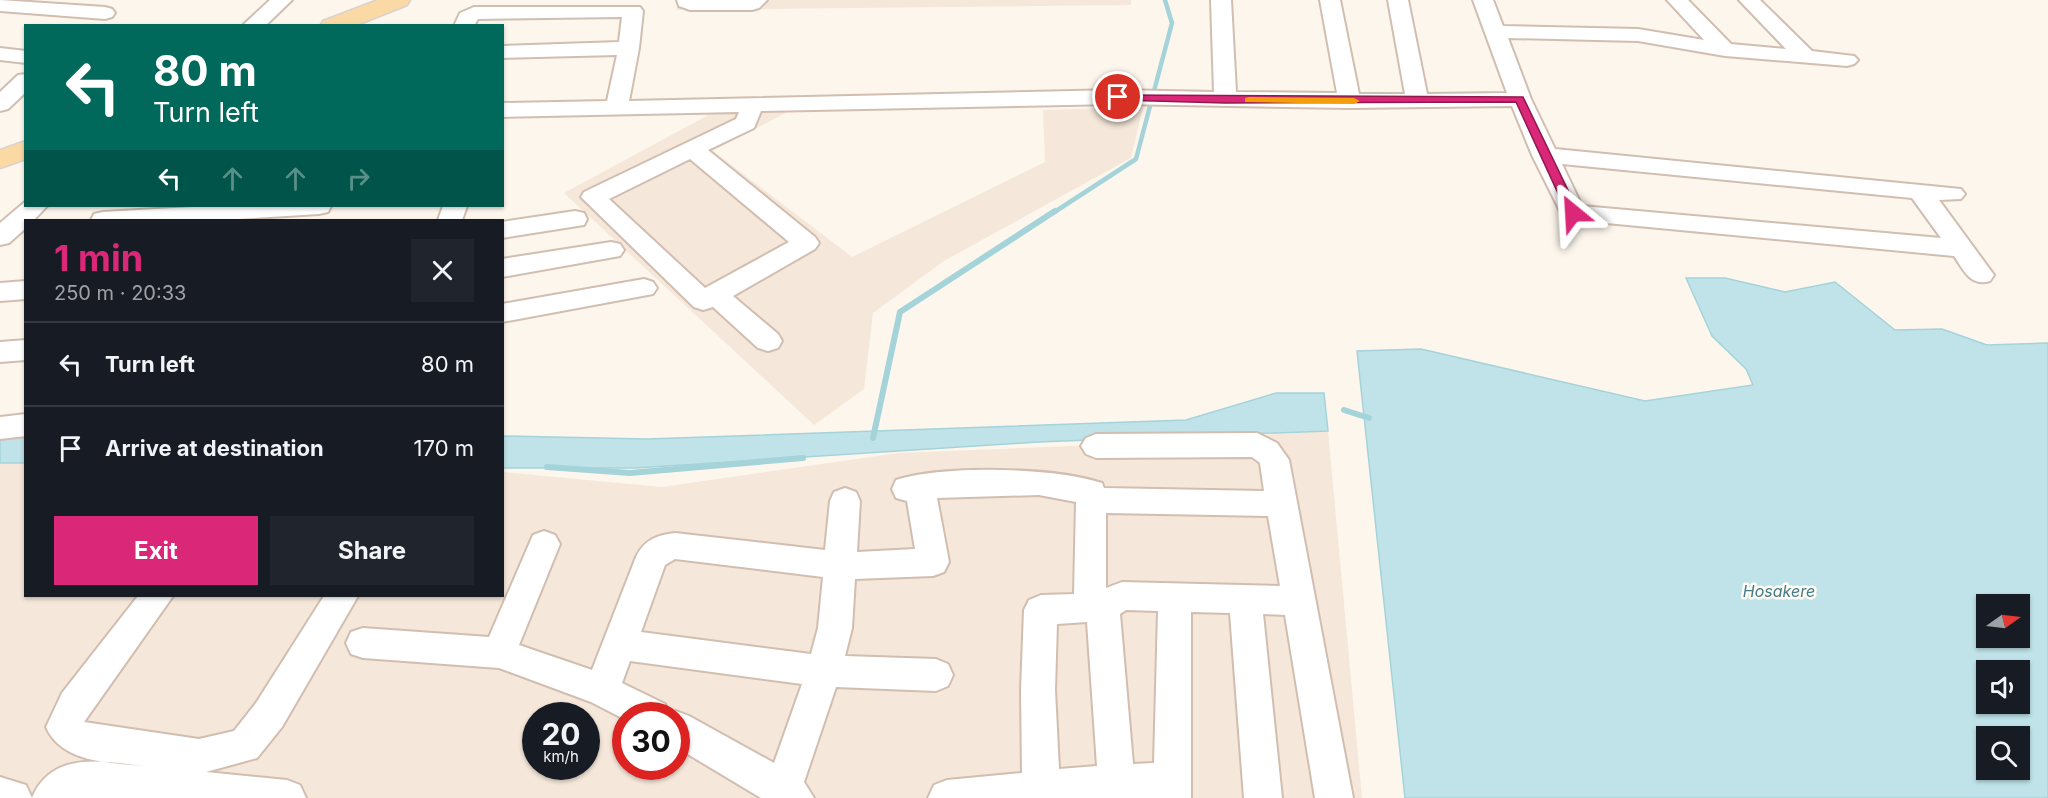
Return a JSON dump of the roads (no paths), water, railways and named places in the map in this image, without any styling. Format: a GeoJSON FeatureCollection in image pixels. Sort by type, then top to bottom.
{"type":"FeatureCollection","features":[{"type":"Feature","properties":{"kind":"main road"},"geometry":{"type":"LineString","coordinates":[[336,24],[399,0]]}},
{"type":"Feature","properties":{"kind":"main road"},"geometry":{"type":"LineString","coordinates":[[355,24],[416,0]]}},
{"type":"Feature","properties":{"kind":"main road"},"geometry":{"type":"LineString","coordinates":[[0,160],[24,149]]}},
{"type":"Feature","properties":{"kind":"main road"},"geometry":{"type":"LineString","coordinates":[[0,170],[24,161]]}},
{"type":"Feature","properties":{"kind":"street"},"geometry":{"type":"LineString","coordinates":[[0,5],[98,20],[122,0]]}},
{"type":"Feature","properties":{"kind":"street"},"geometry":{"type":"LineString","coordinates":[[254,24],[282,0]]}},
{"type":"Feature","properties":{"kind":"street"},"geometry":{"type":"LineString","coordinates":[[687,0],[686,2],[690,4],[752,4],[757,0]]}},
{"type":"Feature","properties":{"kind":"street"},"geometry":{"type":"LineString","coordinates":[[1221,0],[1225,100]]}},
{"type":"Feature","properties":{"kind":"street"},"geometry":{"type":"LineString","coordinates":[[1330,0],[1349,101]]}},
{"type":"Feature","properties":{"kind":"street"},"geometry":{"type":"LineString","coordinates":[[1398,0],[1417,101]]}},
{"type":"Feature","properties":{"kind":"street"},"geometry":{"type":"LineString","coordinates":[[1483,0],[1520,99],[1544,155],[1573,213],[1960,248]]}},
{"type":"Feature","properties":{"kind":"street"},"geometry":{"type":"LineString","coordinates":[[1677,0],[1725,50]]}},
{"type":"Feature","properties":{"kind":"street"},"geometry":{"type":"LineString","coordinates":[[1749,0],[1806,57]]}},
{"type":"Feature","properties":{"kind":"street"},"geometry":{"type":"LineString","coordinates":[[465,24],[467,17],[474,13],[629,9],[634,14],[616,108]]}},
{"type":"Feature","properties":{"kind":"street"},"geometry":{"type":"LineString","coordinates":[[1496,32],[1638,35],[1725,50],[1847,60]]}},
{"type":"Feature","properties":{"kind":"street"},"geometry":{"type":"LineString","coordinates":[[504,52],[628,48]]}},
{"type":"Feature","properties":{"kind":"street"},"geometry":{"type":"LineString","coordinates":[[0,54],[24,57]]}},
{"type":"Feature","properties":{"kind":"street"},"geometry":{"type":"LineString","coordinates":[[0,104],[24,82]]}},
{"type":"Feature","properties":{"kind":"street"},"geometry":{"type":"LineString","coordinates":[[504,110],[1118,97],[1349,101],[1520,99]]}},
{"type":"Feature","properties":{"kind":"street"},"geometry":{"type":"LineString","coordinates":[[692,149],[806,243],[703,301],[593,197],[692,149],[746,123],[752,106]]}},
{"type":"Feature","properties":{"kind":"street"},"geometry":{"type":"LineString","coordinates":[[1544,155],[1606,163],[1953,194]]}},
{"type":"Feature","properties":{"kind":"street"},"geometry":{"type":"LineString","coordinates":[[1919,191],[1981,276]]}},
{"type":"Feature","properties":{"kind":"street"},"geometry":{"type":"LineString","coordinates":[[12,230],[34,207]]}},
{"type":"Feature","properties":{"kind":"street"},"geometry":{"type":"LineString","coordinates":[[115,219],[235,209],[292,207]]}},
{"type":"Feature","properties":{"kind":"street"},"geometry":{"type":"LineString","coordinates":[[504,230],[575,219]]}},
{"type":"Feature","properties":{"kind":"street"},"geometry":{"type":"LineString","coordinates":[[504,268],[611,250]]}},
{"type":"Feature","properties":{"kind":"street"},"geometry":{"type":"LineString","coordinates":[[504,313],[644,288]]}},
{"type":"Feature","properties":{"kind":"street"},"geometry":{"type":"LineString","coordinates":[[0,292],[24,290]]}},
{"type":"Feature","properties":{"kind":"street"},"geometry":{"type":"LineString","coordinates":[[714,294],[768,342]]}},
{"type":"Feature","properties":{"kind":"street"},"geometry":{"type":"LineString","coordinates":[[0,352],[24,350]]}},
{"type":"Feature","properties":{"kind":"street"},"geometry":{"type":"LineString","coordinates":[[0,428],[24,425]]}},
{"type":"Feature","properties":{"kind":"street"},"geometry":{"type":"LineString","coordinates":[[1096,446],[1257,445],[1267,451],[1274,460],[1334,798]]}},
{"type":"Feature","properties":{"kind":"street"},"geometry":{"type":"LineString","coordinates":[[602,690],[652,557],[662,548],[675,546],[841,566],[933,562],[914,488],[1039,483],[1091,492],[1097,607],[1116,782]]}},
{"type":"Feature","properties":{"kind":"street"},"geometry":{"type":"LineString","coordinates":[[1098,500],[1281,504]]}},
{"type":"Feature","properties":{"kind":"street"},"geometry":{"type":"LineString","coordinates":[[690,737],[786,795],[835,628],[845,501]]}},
{"type":"Feature","properties":{"kind":"street"},"geometry":{"type":"LineString","coordinates":[[499,653],[544,544]]}},
{"type":"Feature","properties":{"kind":"street"},"geometry":{"type":"LineString","coordinates":[[1041,790],[1038,690],[1041,610],[1097,607],[1122,596],[1298,601]]}},
{"type":"Feature","properties":{"kind":"street"},"geometry":{"type":"LineString","coordinates":[[156,597],[74,705],[64,727],[77,739],[199,756],[244,746],[269,715],[341,597]]}},
{"type":"Feature","properties":{"kind":"street"},"geometry":{"type":"LineString","coordinates":[[947,798],[1116,782],[1172,790],[1175,598]]}},
{"type":"Feature","properties":{"kind":"street"},"geometry":{"type":"LineString","coordinates":[[1245,599],[1263,798]]}},
{"type":"Feature","properties":{"kind":"street"},"geometry":{"type":"LineString","coordinates":[[363,643],[499,653],[602,690],[625,702]]}},
{"type":"Feature","properties":{"kind":"street"},"geometry":{"type":"LineString","coordinates":[[618,644],[824,671],[936,675]]}},
{"type":"Feature","properties":{"kind":"street"},"geometry":{"type":"LineString","coordinates":[[60,790],[77,739]]}},
{"type":"Feature","properties":{"kind":"street"},"geometry":{"type":"LineString","coordinates":[[60,790],[80,778],[213,794],[287,798]]}},
{"type":"Feature","properties":{"kind":"street"},"geometry":{"type":"LineString","coordinates":[[0,795],[13,798]]}},
{"type":"Feature","properties":{"kind":"water","name":"Hosakere"},"geometry":{"type":"Polygon","coordinates":[[[1686,278],[1725,278],[1785,292],[1835,282],[1895,330],[1942,329],[1987,345],[2048,343],[2048,798],[1405,798],[1357,351],[1421,349],[1645,401],[1753,385],[1746,369],[1712,336],[1686,278]]]}},
{"type":"Feature","properties":{"kind":"water"},"geometry":{"type":"Polygon","coordinates":[[[1276,393],[1324,393],[1328,431],[1038,442],[636,468],[504,468],[504,436],[647,439],[1186,420],[1276,393]]]}},
{"type":"Feature","properties":{"kind":"water"},"geometry":{"type":"Polygon","coordinates":[[[24,432],[24,463],[0,463],[0,434],[24,432]]]}},
{"type":"Feature","properties":{"kind":"waterway"},"geometry":{"type":"LineString","coordinates":[[1053,213],[1136,159],[1172,23],[1165,0]]}},
{"type":"Feature","properties":{"kind":"waterway"},"geometry":{"type":"LineString","coordinates":[[873,438],[900,312],[1055,211]]}},
{"type":"Feature","properties":{"kind":"waterway"},"geometry":{"type":"LineString","coordinates":[[1344,410],[1369,418]]}},
{"type":"Feature","properties":{"kind":"waterway"},"geometry":{"type":"LineString","coordinates":[[547,467],[630,473],[803,458]]}}]}
